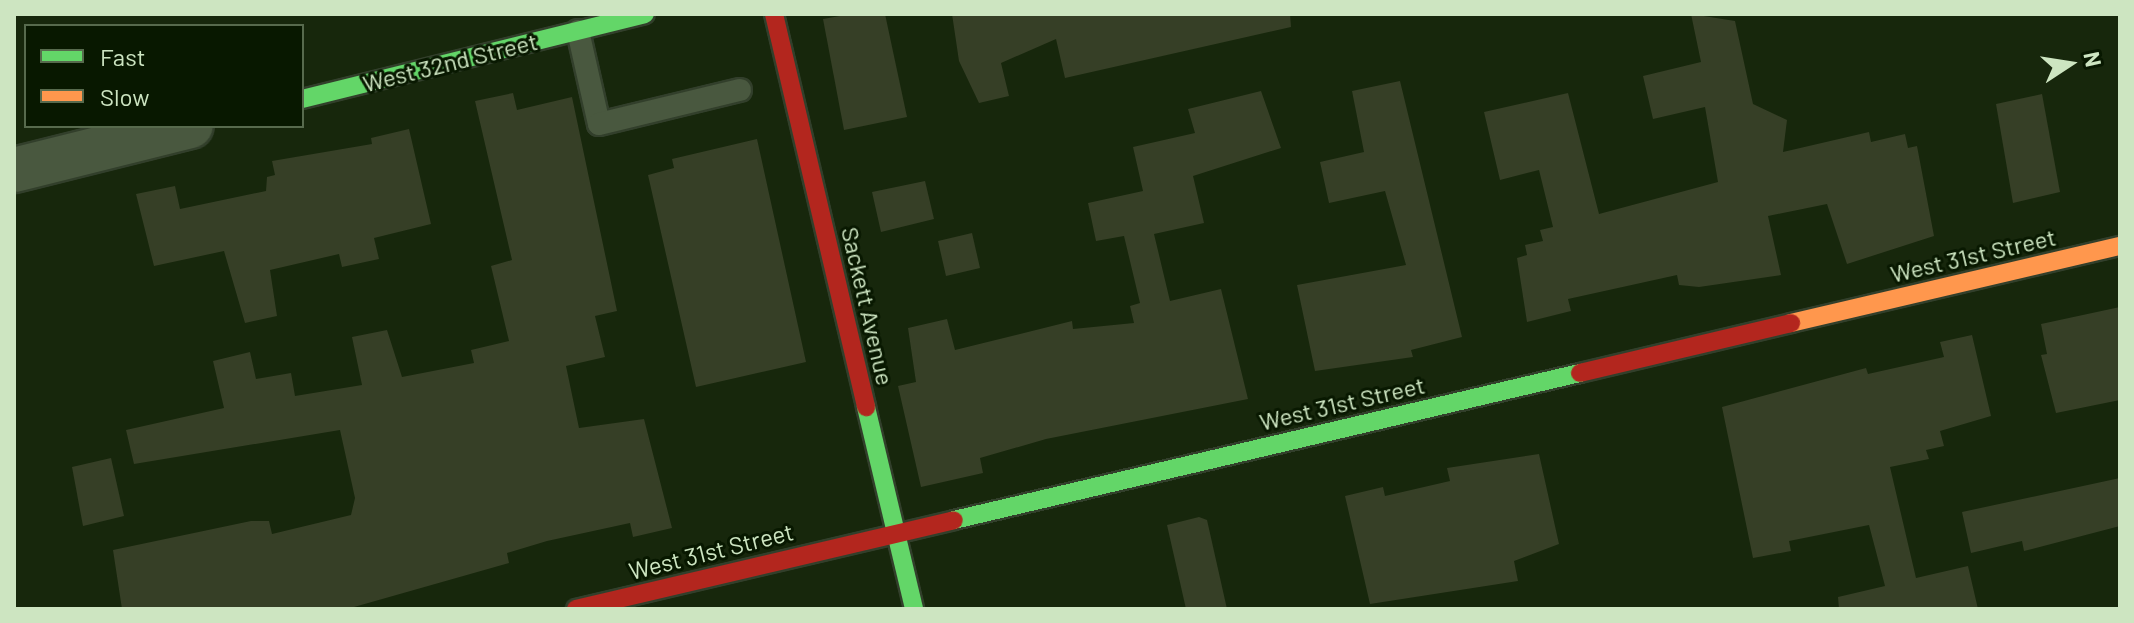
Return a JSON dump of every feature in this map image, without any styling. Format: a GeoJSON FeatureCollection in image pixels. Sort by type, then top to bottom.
{"type":"FeatureCollection","features":[{"type":"Feature","properties":{"kind":"street","name":"West 32nd Street"},"geometry":{"type":"LineString","coordinates":[[304,99],[645,14]]}},
{"type":"Feature","properties":{"kind":"street","name":"Sackett Avenue"},"geometry":{"type":"LineString","coordinates":[[774,14],[914,609]]}},
{"type":"Feature","properties":{"kind":"street"},"geometry":{"type":"LineString","coordinates":[[14,170],[183,128]]}},
{"type":"Feature","properties":{"kind":"street","name":"West 31st Street"},"geometry":{"type":"LineString","coordinates":[[576,609],[896,531],[2120,246]]}},
{"type":"Feature","properties":{"kind":"lane"},"geometry":{"type":"LineString","coordinates":[[578,31],[599,124],[740,90]]}},
{"type":"Feature","properties":{"kind":"building"},"geometry":{"type":"Polygon","coordinates":[[[851,14],[885,14],[907,117],[844,130],[823,19],[851,14]]]}},
{"type":"Feature","properties":{"kind":"building"},"geometry":{"type":"Polygon","coordinates":[[[952,14],[1290,14],[1291,27],[1065,78],[1056,39],[1001,63],[1009,96],[979,103],[959,61],[952,14]]]}},
{"type":"Feature","properties":{"kind":"building"},"geometry":{"type":"Polygon","coordinates":[[[1691,14],[1735,21],[1753,104],[1787,120],[1783,152],[1869,132],[1871,142],[1905,134],[1908,148],[1917,146],[1934,236],[1847,264],[1827,204],[1768,216],[1781,275],[1699,287],[1679,285],[1677,275],[1568,299],[1571,311],[1527,322],[1517,258],[1527,255],[1525,245],[1543,241],[1540,230],[1553,227],[1539,170],[1500,180],[1484,112],[1568,93],[1599,214],[1718,182],[1705,107],[1653,119],[1643,76],[1701,62],[1691,14]]]}},
{"type":"Feature","properties":{"kind":"building"},"geometry":{"type":"Polygon","coordinates":[[[1400,81],[1462,337],[1411,350],[1413,357],[1315,371],[1297,285],[1406,265],[1385,191],[1329,203],[1320,162],[1364,152],[1352,91],[1400,81]]]}},
{"type":"Feature","properties":{"kind":"building"},"geometry":{"type":"Polygon","coordinates":[[[1261,91],[1281,148],[1193,176],[1204,223],[1154,234],[1170,301],[1221,289],[1248,399],[1046,439],[980,458],[983,473],[921,487],[898,386],[916,382],[908,328],[947,319],[955,350],[1072,321],[1073,329],[1134,323],[1130,306],[1140,303],[1124,236],[1096,241],[1088,203],[1143,191],[1133,147],[1195,133],[1188,109],[1261,91]]]}},
{"type":"Feature","properties":{"kind":"building"},"geometry":{"type":"Polygon","coordinates":[[[513,93],[517,110],[572,97],[617,311],[595,316],[605,357],[566,366],[579,428],[644,419],[672,528],[633,537],[630,523],[547,541],[507,553],[509,563],[347,609],[122,609],[113,550],[251,521],[269,521],[272,534],[351,515],[355,498],[340,430],[134,464],[126,430],[224,408],[213,361],[250,352],[256,379],[291,373],[295,396],[362,385],[352,337],[387,330],[402,377],[474,363],[471,350],[509,341],[491,266],[512,260],[475,101],[513,93]]]}},
{"type":"Feature","properties":{"kind":"building"},"geometry":{"type":"Polygon","coordinates":[[[2042,94],[2060,192],[2013,203],[1996,104],[2042,94]]]}},
{"type":"Feature","properties":{"kind":"building"},"geometry":{"type":"Polygon","coordinates":[[[409,129],[431,224],[374,238],[379,259],[342,267],[339,254],[270,270],[277,316],[245,323],[224,251],[154,266],[136,194],[175,186],[180,209],[266,191],[267,177],[275,175],[272,161],[372,144],[371,138],[409,129]]]}},
{"type":"Feature","properties":{"kind":"building"},"geometry":{"type":"Polygon","coordinates":[[[757,139],[806,362],[696,387],[648,175],[674,168],[672,159],[757,139]]]}},
{"type":"Feature","properties":{"kind":"building"},"geometry":{"type":"Polygon","coordinates":[[[925,181],[934,219],[881,232],[872,192],[925,181]]]}},
{"type":"Feature","properties":{"kind":"building"},"geometry":{"type":"Polygon","coordinates":[[[972,233],[980,268],[946,276],[938,241],[972,233]]]}},
{"type":"Feature","properties":{"kind":"building"},"geometry":{"type":"Polygon","coordinates":[[[2120,307],[2120,400],[2056,413],[2041,355],[2047,354],[2041,324],[2120,307]]]}},
{"type":"Feature","properties":{"kind":"building"},"geometry":{"type":"Polygon","coordinates":[[[1972,335],[1991,416],[1940,431],[1944,446],[1926,450],[1929,459],[1890,467],[1916,578],[1968,566],[1978,609],[1839,609],[1838,597],[1885,586],[1869,525],[1789,541],[1791,551],[1753,558],[1722,407],[1866,368],[1868,374],[1944,357],[1940,342],[1972,335]]]}},
{"type":"Feature","properties":{"kind":"building"},"geometry":{"type":"Polygon","coordinates":[[[1539,454],[1559,544],[1514,561],[1518,581],[1370,604],[1345,496],[1383,487],[1385,496],[1450,481],[1447,468],[1539,454]]]}},
{"type":"Feature","properties":{"kind":"building"},"geometry":{"type":"Polygon","coordinates":[[[111,458],[124,516],[83,526],[72,467],[111,458]]]}},
{"type":"Feature","properties":{"kind":"building"},"geometry":{"type":"Polygon","coordinates":[[[2120,478],[2120,526],[2024,551],[2022,541],[1971,553],[1962,512],[2120,478]]]}},
{"type":"Feature","properties":{"kind":"building"},"geometry":{"type":"Polygon","coordinates":[[[1199,517],[1207,520],[1227,609],[1186,609],[1167,525],[1199,517]]]}},
{"type":"Feature","properties":{"kind":"traffic: fast"},"geometry":{"type":"LineString","coordinates":[[304,99],[645,14]]}},
{"type":"Feature","properties":{"kind":"traffic: fast"},"geometry":{"type":"LineString","coordinates":[[954,520],[1580,373]]}},
{"type":"Feature","properties":{"kind":"traffic: fast"},"geometry":{"type":"LineString","coordinates":[[866,407],[914,609]]}},
{"type":"Feature","properties":{"kind":"traffic: slow"},"geometry":{"type":"LineString","coordinates":[[1791,323],[2120,246]]}},
{"type":"Feature","properties":{"kind":"traffic: jam"},"geometry":{"type":"LineString","coordinates":[[774,14],[866,407]]}},
{"type":"Feature","properties":{"kind":"traffic: jam"},"geometry":{"type":"LineString","coordinates":[[1580,373],[1791,323]]}},
{"type":"Feature","properties":{"kind":"traffic: jam"},"geometry":{"type":"LineString","coordinates":[[576,609],[954,520]]}}]}
